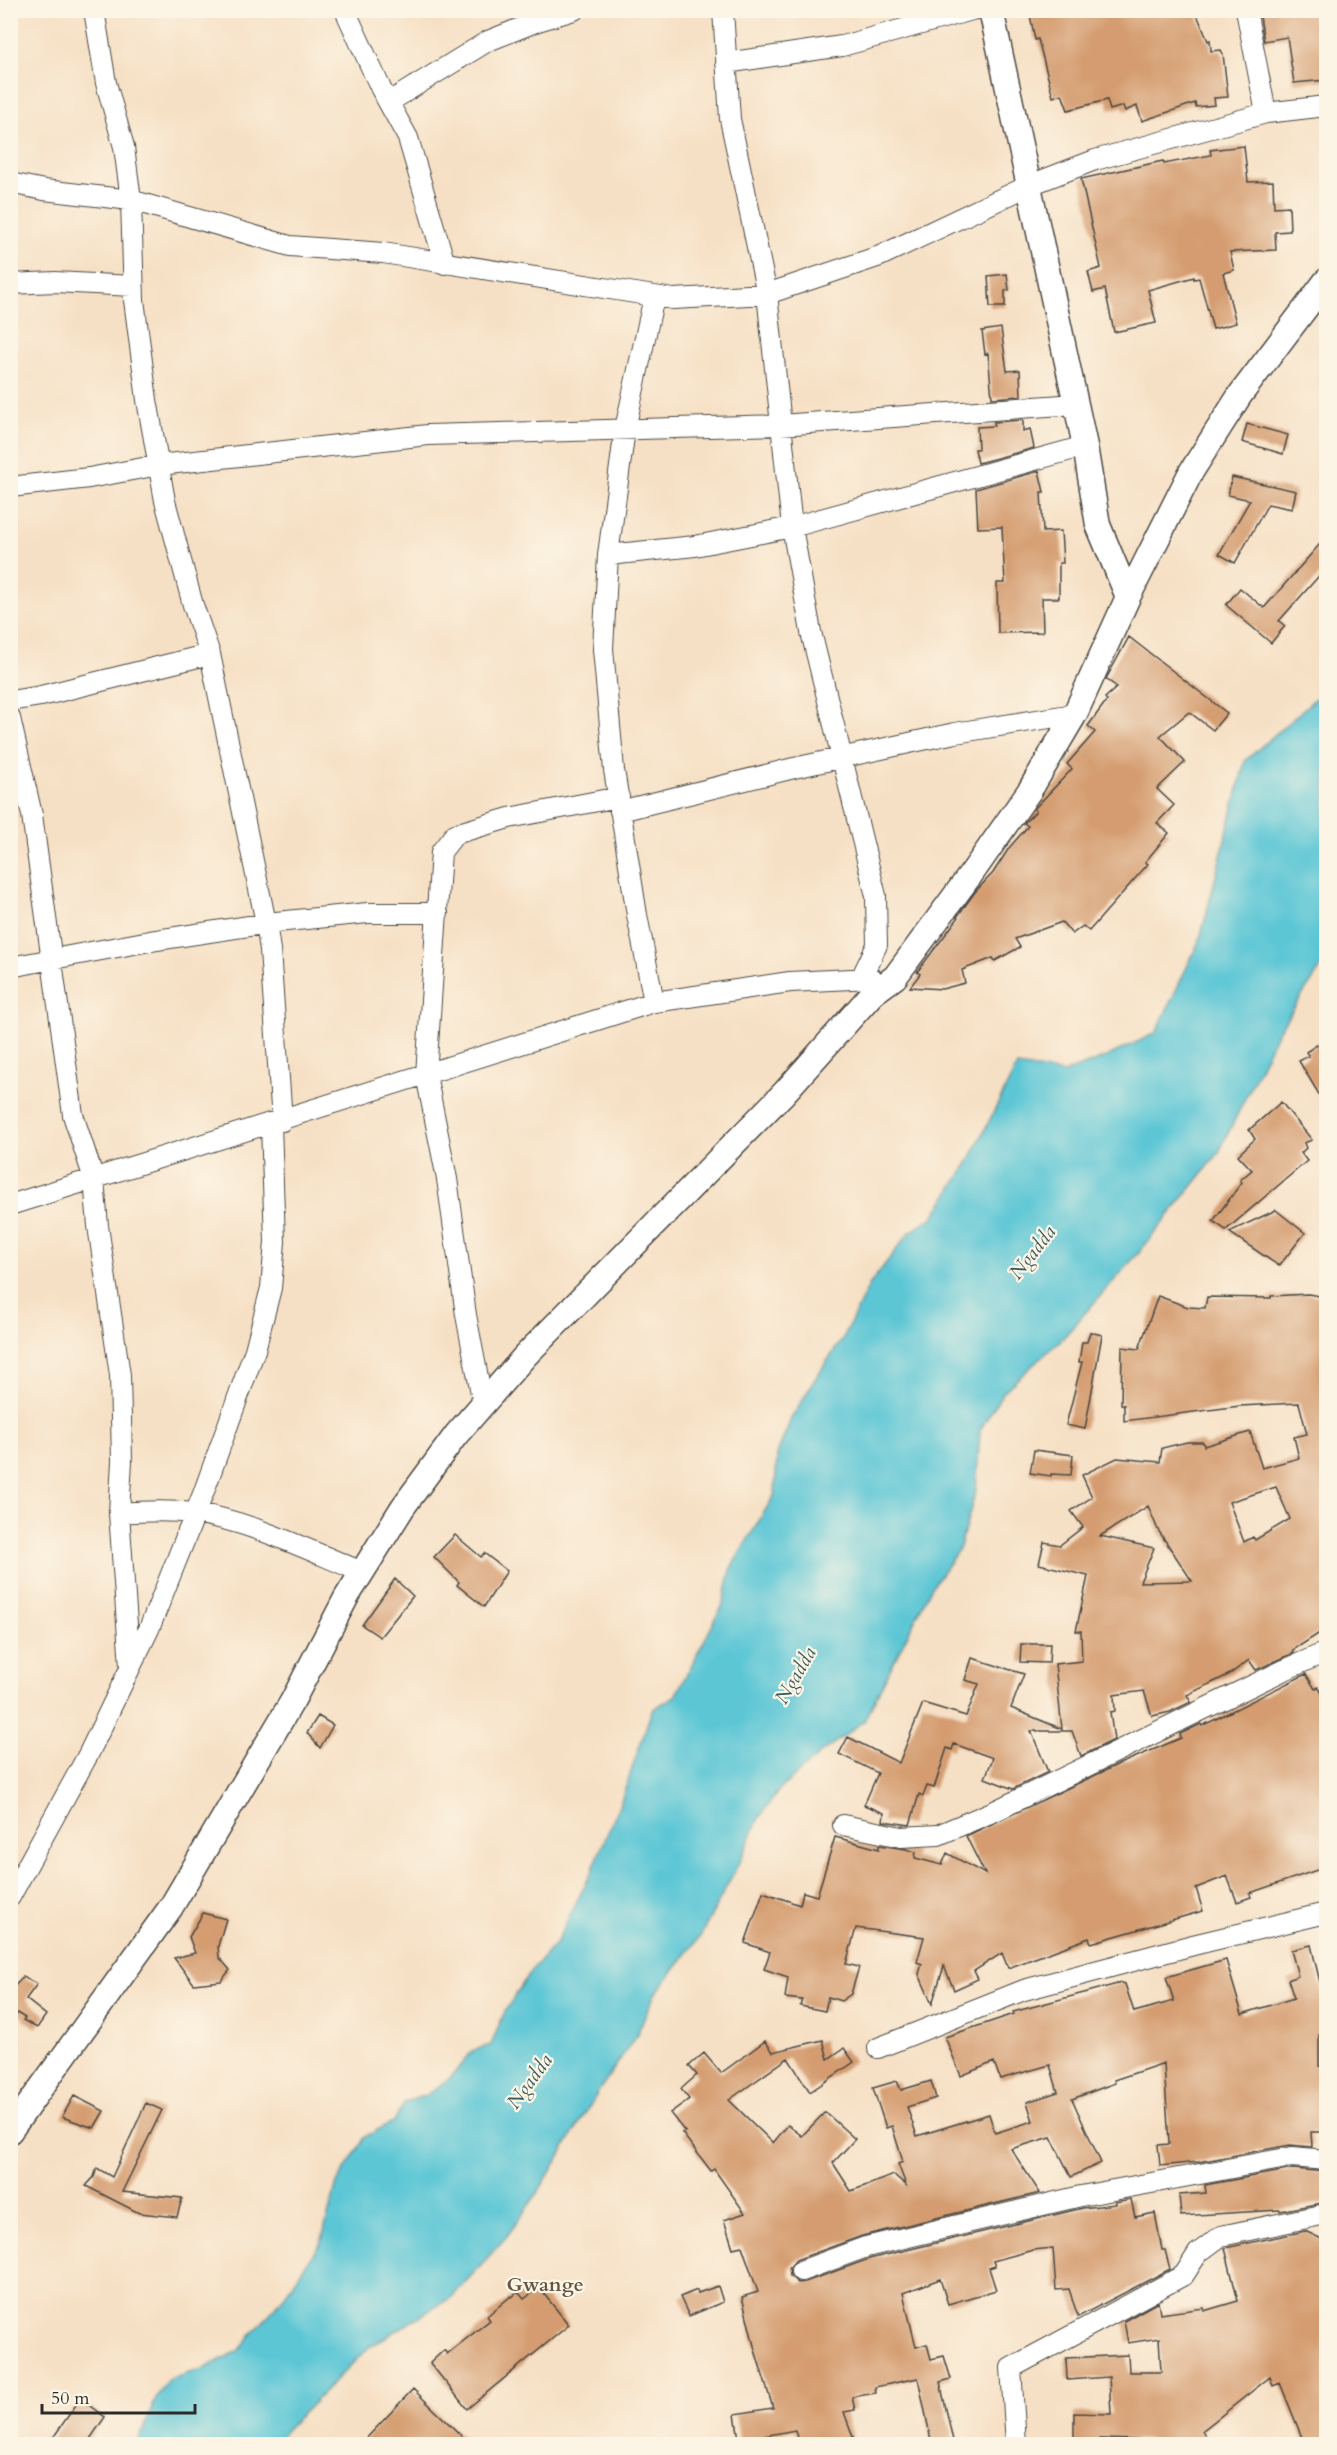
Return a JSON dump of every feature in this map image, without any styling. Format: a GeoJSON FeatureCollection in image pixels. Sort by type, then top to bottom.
{"type":"FeatureCollection","features":[{"type":"Feature","properties":{"kind":"street"},"geometry":{"type":"LineString","coordinates":[[10,1897],[88,1755],[149,1629],[195,1513],[255,1350],[271,1288],[275,1242],[276,1122],[270,950],[210,654],[193,605],[165,501],[147,400],[133,286],[131,200],[124,147],[106,83],[94,10]]}},
{"type":"Feature","properties":{"kind":"street"},"geometry":{"type":"LineString","coordinates":[[345,10],[357,40],[408,138],[445,264]]}},
{"type":"Feature","properties":{"kind":"street"},"geometry":{"type":"LineString","coordinates":[[389,102],[489,41],[538,21],[574,10]]}},
{"type":"Feature","properties":{"kind":"street"},"geometry":{"type":"LineString","coordinates":[[723,10],[730,119],[767,294],[792,527],[811,632],[876,896],[877,945],[861,978]]}},
{"type":"Feature","properties":{"kind":"street"},"geometry":{"type":"LineString","coordinates":[[726,63],[842,46],[972,10]]}},
{"type":"Feature","properties":{"kind":"street"},"geometry":{"type":"LineString","coordinates":[[991,10],[1085,446],[1098,525],[1128,597]]}},
{"type":"Feature","properties":{"kind":"street"},"geometry":{"type":"LineString","coordinates":[[1246,10],[1266,113]]}},
{"type":"Feature","properties":{"kind":"street"},"geometry":{"type":"LineString","coordinates":[[10,183],[131,200],[290,246],[383,253],[673,299],[767,294],[880,256],[1030,185],[1095,160],[1266,113],[1326,106]]}},
{"type":"Feature","properties":{"kind":"street"},"geometry":{"type":"LineString","coordinates":[[10,2131],[171,1907],[287,1710],[346,1598],[403,1507],[456,1435],[533,1348],[784,1093],[873,993],[895,976],[974,870],[1024,799],[1075,714],[1128,597],[1191,472],[1234,404],[1326,281]]}},
{"type":"Feature","properties":{"kind":"street"},"geometry":{"type":"LineString","coordinates":[[10,284],[55,282],[133,286]]}},
{"type":"Feature","properties":{"kind":"street"},"geometry":{"type":"LineString","coordinates":[[654,297],[625,429],[608,555],[603,649],[614,770],[636,915],[654,1002]]}},
{"type":"Feature","properties":{"kind":"street"},"geometry":{"type":"LineString","coordinates":[[10,487],[89,478],[159,465],[428,435],[780,425],[1076,404]]}},
{"type":"Feature","properties":{"kind":"street"},"geometry":{"type":"LineString","coordinates":[[608,555],[695,546],[792,527],[1085,446]]}},
{"type":"Feature","properties":{"kind":"street"},"geometry":{"type":"LineString","coordinates":[[10,701],[41,696],[210,654]]}},
{"type":"Feature","properties":{"kind":"street"},"geometry":{"type":"LineString","coordinates":[[483,1404],[466,1315],[447,1179],[426,1075],[441,852],[455,834],[509,818],[620,804],[955,733],[1075,714]]}},
{"type":"Feature","properties":{"kind":"street"},"geometry":{"type":"LineString","coordinates":[[10,718],[32,814],[73,1115],[94,1179],[98,1226],[120,1376],[122,1461],[119,1513],[130,1666]]}},
{"type":"Feature","properties":{"kind":"street"},"geometry":{"type":"LineString","coordinates":[[10,967],[266,923],[368,913],[438,913]]}},
{"type":"Feature","properties":{"kind":"street"},"geometry":{"type":"LineString","coordinates":[[10,1205],[654,1002],[790,982],[895,976]]}},
{"type":"Feature","properties":{"kind":"street"},"geometry":{"type":"LineString","coordinates":[[119,1513],[159,1510],[195,1513],[264,1531],[362,1572]]}},
{"type":"Feature","properties":{"kind":"street"},"geometry":{"type":"LineString","coordinates":[[843,1825],[901,1837],[938,1835],[1008,1805],[1282,1671],[1326,1652]]}},
{"type":"Feature","properties":{"kind":"street"},"geometry":{"type":"LineString","coordinates":[[878,2048],[1024,1990],[1193,1945],[1326,1913]]}},
{"type":"Feature","properties":{"kind":"street"},"geometry":{"type":"LineString","coordinates":[[801,2271],[866,2247],[1104,2191],[1292,2157],[1326,2160]]}},
{"type":"Feature","properties":{"kind":"street"},"geometry":{"type":"LineString","coordinates":[[1016,2445],[1011,2368],[1184,2275],[1198,2253],[1221,2236],[1326,2214]]}},
{"type":"Feature","properties":{"kind":"water","name":"Ngadda"},"geometry":{"type":"Polygon","coordinates":[[[1326,689],[1326,960],[1277,1033],[1218,1154],[1141,1250],[1063,1338],[1003,1392],[980,1430],[976,1490],[960,1547],[931,1588],[864,1721],[822,1752],[779,1790],[759,1818],[742,1857],[701,1935],[655,1994],[636,2036],[598,2092],[537,2194],[507,2236],[452,2297],[369,2347],[285,2431],[278,2444],[137,2444],[157,2396],[170,2379],[205,2368],[238,2351],[284,2297],[321,2242],[337,2183],[365,2137],[394,2121],[405,2102],[426,2095],[451,2077],[472,2051],[491,2045],[505,2011],[531,1971],[556,1943],[592,1871],[621,1801],[652,1710],[675,1696],[722,1607],[732,1566],[775,1494],[777,1454],[791,1419],[843,1338],[870,1284],[909,1233],[933,1217],[967,1165],[1017,1066],[1064,1073],[1104,1058],[1156,1033],[1200,939],[1245,761],[1326,689]]]}},
{"type":"Feature","properties":{"kind":"building"},"geometry":{"type":"Polygon","coordinates":[[[1029,10],[1195,10],[1208,41],[1210,40],[1211,51],[1221,50],[1223,54],[1228,97],[1214,98],[1215,105],[1196,107],[1195,103],[1142,121],[1137,106],[1125,111],[1123,106],[1110,110],[1107,100],[1068,110],[1062,94],[1053,97],[1038,39],[1035,40],[1029,10]]]}},
{"type":"Feature","properties":{"kind":"building"},"geometry":{"type":"Polygon","coordinates":[[[1259,10],[1326,10],[1326,80],[1294,83],[1287,37],[1264,41],[1259,10]]]}},
{"type":"Feature","properties":{"kind":"building"},"geometry":{"type":"Polygon","coordinates":[[[1244,146],[1248,182],[1273,181],[1274,207],[1289,206],[1290,231],[1275,232],[1276,250],[1230,252],[1234,270],[1223,273],[1236,323],[1213,329],[1199,278],[1194,279],[1194,277],[1148,290],[1156,323],[1114,332],[1105,289],[1093,292],[1088,272],[1101,268],[1081,179],[1163,161],[1164,164],[1211,155],[1210,150],[1244,146]]]}},
{"type":"Feature","properties":{"kind":"building"},"geometry":{"type":"Polygon","coordinates":[[[1007,274],[1009,290],[1005,291],[1005,307],[990,307],[988,276],[1007,274]]]}},
{"type":"Feature","properties":{"kind":"building"},"geometry":{"type":"Polygon","coordinates":[[[1001,328],[1007,371],[1020,370],[1021,396],[992,398],[988,353],[985,354],[982,331],[1001,328]]]}},
{"type":"Feature","properties":{"kind":"building"},"geometry":{"type":"Polygon","coordinates":[[[1023,420],[1023,431],[1030,429],[1034,448],[978,463],[975,449],[978,449],[977,427],[994,426],[994,422],[1023,420]]]}},
{"type":"Feature","properties":{"kind":"building"},"geometry":{"type":"Polygon","coordinates":[[[1247,424],[1288,435],[1283,454],[1242,442],[1247,424]]]}},
{"type":"Feature","properties":{"kind":"building"},"geometry":{"type":"Polygon","coordinates":[[[1039,471],[1044,492],[1041,492],[1043,532],[1061,531],[1063,563],[1059,563],[1059,598],[1042,598],[1043,632],[998,633],[997,583],[1005,583],[1002,527],[978,528],[976,489],[1039,471]]]}},
{"type":"Feature","properties":{"kind":"building"},"geometry":{"type":"Polygon","coordinates":[[[1232,477],[1296,491],[1292,509],[1268,504],[1235,563],[1219,554],[1250,500],[1228,495],[1232,477]]]}},
{"type":"Feature","properties":{"kind":"building"},"geometry":{"type":"Polygon","coordinates":[[[1326,537],[1326,568],[1279,621],[1285,626],[1271,643],[1226,605],[1240,588],[1264,608],[1326,537]]]}},
{"type":"Feature","properties":{"kind":"building"},"geometry":{"type":"Polygon","coordinates":[[[1129,637],[1227,713],[1213,730],[1189,712],[1160,736],[1185,762],[1157,789],[1174,805],[1157,823],[1169,833],[1145,862],[1148,864],[1089,931],[1083,926],[1072,934],[1062,922],[1015,939],[1020,947],[995,961],[993,958],[962,970],[965,983],[942,989],[910,987],[920,974],[917,972],[975,892],[993,873],[1009,848],[1028,826],[1024,823],[1036,811],[1034,809],[1072,769],[1067,764],[1095,732],[1088,726],[1107,700],[1105,698],[1117,687],[1106,679],[1129,637]]]}},
{"type":"Feature","properties":{"kind":"building"},"geometry":{"type":"Polygon","coordinates":[[[1326,1039],[1326,1106],[1299,1061],[1309,1056],[1306,1052],[1326,1039]]]}},
{"type":"Feature","properties":{"kind":"building"},"geometry":{"type":"Polygon","coordinates":[[[1281,1102],[1312,1140],[1304,1143],[1306,1148],[1301,1153],[1307,1161],[1226,1230],[1213,1221],[1242,1182],[1240,1180],[1252,1170],[1238,1155],[1255,1139],[1249,1130],[1281,1102]]]}},
{"type":"Feature","properties":{"kind":"building"},"geometry":{"type":"Polygon","coordinates":[[[1276,1210],[1305,1233],[1279,1266],[1229,1232],[1276,1210]]]}},
{"type":"Feature","properties":{"kind":"building"},"geometry":{"type":"Polygon","coordinates":[[[1308,1294],[1326,1297],[1326,1629],[1293,1650],[1294,1653],[1256,1670],[1249,1660],[1230,1674],[1187,1695],[1191,1702],[1170,1712],[1152,1716],[1144,1691],[1114,1695],[1115,1711],[1110,1712],[1114,1740],[1081,1756],[1072,1731],[1031,1731],[1048,1772],[1013,1789],[985,1778],[993,1758],[954,1744],[952,1750],[947,1748],[934,1788],[927,1786],[923,1796],[919,1794],[910,1825],[883,1821],[884,1813],[864,1805],[878,1773],[839,1754],[848,1737],[899,1763],[923,1703],[966,1716],[979,1684],[965,1680],[972,1658],[1024,1674],[1011,1708],[1062,1729],[1055,1664],[1082,1661],[1081,1631],[1076,1631],[1088,1576],[1039,1564],[1044,1542],[1060,1545],[1083,1527],[1071,1511],[1092,1497],[1082,1475],[1117,1458],[1160,1462],[1162,1448],[1187,1442],[1203,1442],[1204,1446],[1250,1432],[1262,1468],[1299,1458],[1294,1437],[1307,1434],[1299,1403],[1240,1406],[1124,1421],[1124,1405],[1121,1404],[1122,1347],[1139,1349],[1158,1296],[1188,1307],[1205,1308],[1207,1297],[1271,1298],[1271,1296],[1308,1294]],[[1276,1487],[1229,1502],[1244,1542],[1253,1537],[1255,1540],[1290,1519],[1276,1487]],[[1148,1506],[1100,1536],[1154,1548],[1140,1582],[1192,1581],[1158,1530],[1148,1506]]]}},
{"type":"Feature","properties":{"kind":"building"},"geometry":{"type":"Polygon","coordinates":[[[1090,1332],[1102,1335],[1085,1429],[1066,1425],[1082,1362],[1079,1362],[1082,1342],[1087,1342],[1090,1332]]]}},
{"type":"Feature","properties":{"kind":"building"},"geometry":{"type":"Polygon","coordinates":[[[1034,1450],[1073,1455],[1071,1475],[1051,1474],[1051,1476],[1030,1473],[1034,1450]]]}},
{"type":"Feature","properties":{"kind":"building"},"geometry":{"type":"Polygon","coordinates":[[[455,1535],[481,1557],[484,1553],[507,1571],[484,1607],[457,1585],[459,1582],[434,1557],[455,1535]]]}},
{"type":"Feature","properties":{"kind":"building"},"geometry":{"type":"Polygon","coordinates":[[[395,1579],[413,1596],[380,1637],[362,1625],[395,1579]]]}},
{"type":"Feature","properties":{"kind":"building"},"geometry":{"type":"Polygon","coordinates":[[[1021,1644],[1050,1644],[1049,1663],[1020,1662],[1021,1644]]]}},
{"type":"Feature","properties":{"kind":"building"},"geometry":{"type":"Polygon","coordinates":[[[1306,1674],[1315,1689],[1318,1687],[1326,1699],[1326,1867],[1250,1893],[1251,1897],[1237,1902],[1227,1876],[1196,1888],[1203,1911],[1091,1943],[1089,1938],[1008,1968],[1002,1953],[974,1971],[978,1979],[954,1990],[944,1966],[932,2004],[919,1974],[922,1964],[917,1962],[924,1937],[856,1928],[846,1964],[859,1967],[851,1994],[841,2001],[828,1997],[825,2011],[800,2006],[802,2000],[785,1998],[788,1977],[764,1969],[770,1952],[745,1943],[763,1892],[800,1905],[803,1892],[817,1896],[835,1837],[879,1849],[879,1845],[906,1849],[916,1852],[915,1858],[942,1865],[947,1853],[985,1874],[966,1836],[1117,1765],[1181,1738],[1180,1734],[1201,1724],[1202,1726],[1306,1674]]]}},
{"type":"Feature","properties":{"kind":"building"},"geometry":{"type":"Polygon","coordinates":[[[318,1716],[333,1725],[320,1748],[307,1733],[318,1716]]]}},
{"type":"Feature","properties":{"kind":"building"},"geometry":{"type":"Polygon","coordinates":[[[203,1913],[226,1919],[218,1946],[219,1957],[230,1970],[221,1981],[194,1984],[174,1958],[195,1953],[189,1937],[203,1913]]]}},
{"type":"Feature","properties":{"kind":"building"},"geometry":{"type":"Polygon","coordinates":[[[1311,1945],[1326,2007],[1326,2035],[1319,2035],[1319,2066],[1326,2067],[1326,2116],[1323,2116],[1324,2132],[1311,2132],[1312,2147],[1290,2145],[1199,2162],[1160,2166],[1158,2145],[1169,2144],[1164,2063],[1114,2080],[1115,2083],[1072,2099],[1101,2163],[1071,2177],[1051,2137],[1011,2149],[1040,2193],[862,2236],[796,2260],[789,2268],[790,2276],[798,2283],[805,2282],[869,2259],[1083,2208],[1116,2204],[1115,2202],[1131,2199],[1135,2217],[1155,2213],[1162,2250],[1165,2250],[1170,2269],[1078,2317],[1069,2289],[1056,2290],[1053,2248],[1033,2250],[993,2261],[995,2266],[989,2268],[996,2290],[948,2304],[940,2279],[903,2293],[916,2347],[927,2344],[931,2359],[944,2356],[951,2379],[940,2382],[954,2445],[932,2445],[918,2378],[875,2387],[876,2393],[852,2397],[855,2410],[844,2412],[856,2445],[799,2445],[795,2430],[763,2436],[764,2445],[740,2445],[735,2414],[773,2408],[742,2297],[758,2292],[742,2246],[733,2248],[724,2220],[745,2213],[714,2169],[711,2171],[682,2133],[685,2132],[670,2113],[689,2099],[681,2089],[697,2075],[689,2066],[704,2053],[721,2073],[765,2041],[773,2052],[823,2040],[828,2059],[844,2048],[854,2062],[810,2092],[788,2058],[729,2100],[773,2143],[788,2125],[802,2136],[825,2112],[855,2139],[833,2163],[851,2191],[894,2175],[906,2185],[898,2164],[903,2162],[892,2126],[886,2128],[873,2088],[897,2081],[901,2090],[931,2081],[936,2098],[907,2107],[917,2136],[989,2114],[995,2133],[1033,2121],[1027,2102],[1058,2092],[1050,2065],[1000,2079],[994,2062],[961,2076],[945,2037],[1014,2014],[1013,2012],[1121,1983],[1125,1984],[1134,2012],[1174,2001],[1166,1977],[1226,1960],[1242,2014],[1294,1998],[1288,1980],[1298,1976],[1291,1950],[1311,1945]]]}},
{"type":"Feature","properties":{"kind":"building"},"geometry":{"type":"Polygon","coordinates":[[[23,1977],[37,1984],[26,1999],[46,2015],[37,2028],[23,2020],[25,2018],[17,2013],[10,2021],[10,1987],[12,1989],[23,1977]]]}},
{"type":"Feature","properties":{"kind":"building"},"geometry":{"type":"Polygon","coordinates":[[[74,2096],[104,2111],[94,2128],[62,2117],[74,2096]]]}},
{"type":"Feature","properties":{"kind":"building"},"geometry":{"type":"Polygon","coordinates":[[[146,2103],[162,2110],[122,2192],[182,2198],[177,2217],[139,2213],[86,2186],[94,2177],[97,2168],[112,2177],[146,2103]]]}},
{"type":"Feature","properties":{"kind":"building"},"geometry":{"type":"Polygon","coordinates":[[[1293,2169],[1325,2172],[1326,2202],[1280,2211],[1181,2216],[1179,2195],[1206,2193],[1205,2185],[1293,2169]]]}},
{"type":"Feature","properties":{"kind":"building"},"geometry":{"type":"Polygon","coordinates":[[[1305,2231],[1322,2239],[1326,2248],[1326,2445],[1305,2445],[1280,2383],[1273,2386],[1270,2377],[1202,2431],[1210,2445],[1187,2445],[1186,2441],[1099,2439],[1099,2445],[1074,2445],[1074,2413],[1111,2414],[1109,2377],[1067,2380],[1066,2358],[1128,2355],[1129,2372],[1161,2372],[1159,2338],[1128,2343],[1124,2321],[1158,2302],[1160,2314],[1204,2308],[1204,2311],[1238,2301],[1225,2248],[1305,2231]]]}},
{"type":"Feature","properties":{"kind":"building"},"geometry":{"type":"Polygon","coordinates":[[[718,2286],[723,2302],[689,2316],[680,2297],[697,2290],[698,2293],[718,2286]]]}},
{"type":"Feature","properties":{"kind":"building"},"geometry":{"type":"Polygon","coordinates":[[[539,2288],[569,2325],[467,2409],[430,2363],[444,2350],[447,2354],[490,2320],[487,2316],[511,2296],[518,2292],[524,2299],[539,2288]]]}},
{"type":"Feature","properties":{"kind":"building"},"geometry":{"type":"Polygon","coordinates":[[[413,2389],[471,2445],[360,2445],[413,2389]]]}},
{"type":"Feature","properties":{"kind":"building"},"geometry":{"type":"Polygon","coordinates":[[[80,2399],[105,2417],[86,2445],[48,2445],[80,2399]]]}},
{"type":"Feature","properties":{"kind":"district","name":"Gwange"},"geometry":{"type":"Point","coordinates":[545,2284]}}]}
